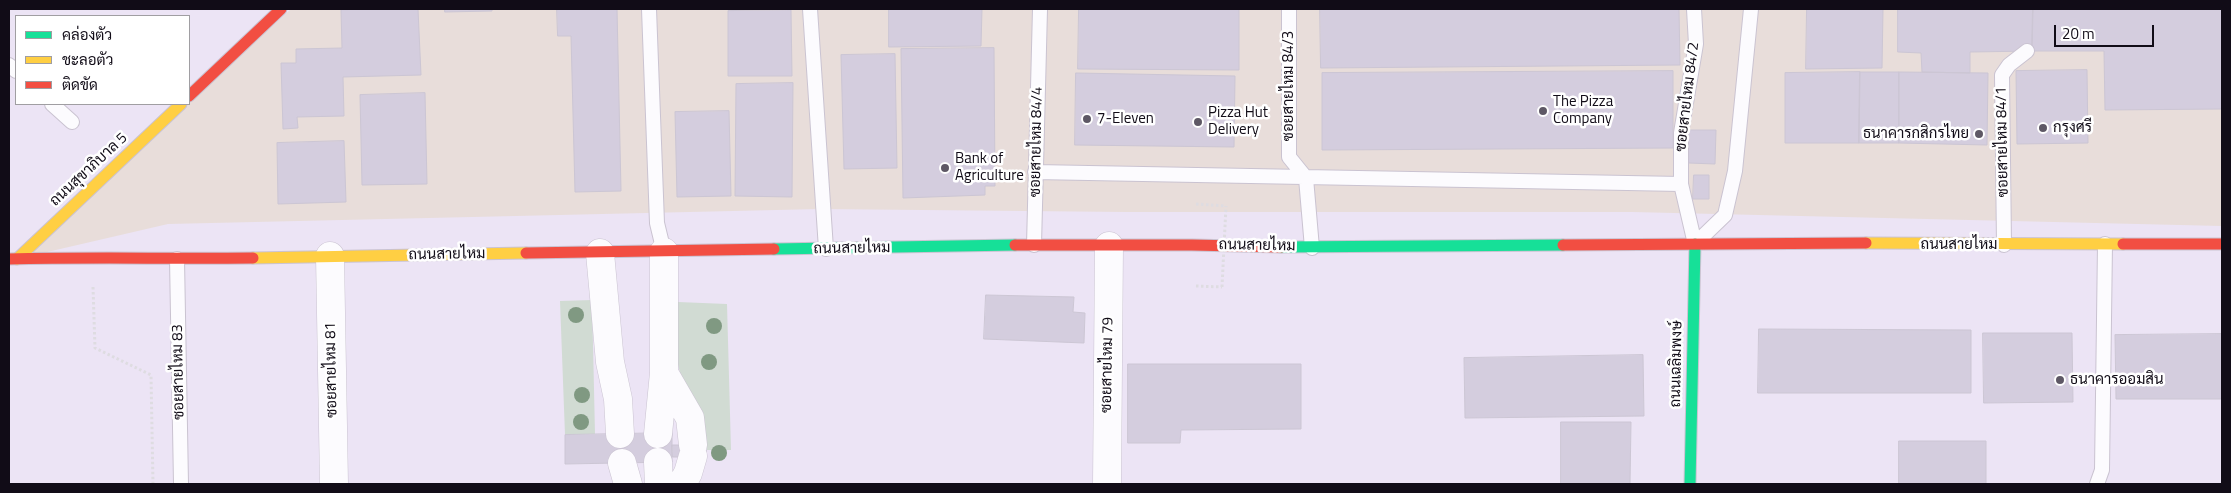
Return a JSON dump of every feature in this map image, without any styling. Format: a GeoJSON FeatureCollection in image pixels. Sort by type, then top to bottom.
{"type":"FeatureCollection","features":[{"type":"Feature","properties":{"kind":"main road"},"geometry":{"type":"LineString","coordinates":[[190,95],[281,9]]}},
{"type":"Feature","properties":{"kind":"main road","name":"ถนนสุขาภิบาล 5"},"geometry":{"type":"LineString","coordinates":[[13,259],[180,105]]}},
{"type":"Feature","properties":{"kind":"main road","name":"ถนนสายไหม"},"geometry":{"type":"LineString","coordinates":[[13,259],[92,257],[177,259],[1034,246],[1192,245],[1312,248],[1695,244],[2222,244]]}},
{"type":"Feature","properties":{"kind":"main road","name":"ถนนเฉลิมพงษ์"},"geometry":{"type":"LineString","coordinates":[[1690,484],[1695,244]]}},
{"type":"Feature","properties":{"kind":"street","name":"ซอยสายไหม 79"},"geometry":{"type":"LineString","coordinates":[[1107,484],[1109,246]]}},
{"type":"Feature","properties":{"kind":"street"},"geometry":{"type":"LineString","coordinates":[[658,434],[664,373],[664,252]]}},
{"type":"Feature","properties":{"kind":"street"},"geometry":{"type":"LineString","coordinates":[[600,253],[610,362],[618,399],[620,434]]}},
{"type":"Feature","properties":{"kind":"street","name":"ซอยสายไหม 81"},"geometry":{"type":"LineString","coordinates":[[330,256],[334,484]]}},
{"type":"Feature","properties":{"kind":"street"},"geometry":{"type":"LineString","coordinates":[[664,373],[690,418],[693,451],[688,473],[682,484]]}},
{"type":"Feature","properties":{"kind":"lane"},"geometry":{"type":"LineString","coordinates":[[650,9],[657,223],[664,252]]}},
{"type":"Feature","properties":{"kind":"lane"},"geometry":{"type":"LineString","coordinates":[[810,9],[826,249]]}},
{"type":"Feature","properties":{"kind":"lane","name":"ซอยสายไหม 84/4"},"geometry":{"type":"LineString","coordinates":[[1034,246],[1040,9]]}},
{"type":"Feature","properties":{"kind":"lane","name":"ซอยสายไหม 84/3"},"geometry":{"type":"LineString","coordinates":[[1288,9],[1289,157],[1306,178]]}},
{"type":"Feature","properties":{"kind":"lane","name":"ซอยสายไหม 84/2"},"geometry":{"type":"LineString","coordinates":[[1694,9],[1696,44],[1681,133],[1681,184],[1695,244]]}},
{"type":"Feature","properties":{"kind":"lane"},"geometry":{"type":"LineString","coordinates":[[1695,244],[1726,215],[1735,171],[1751,9]]}},
{"type":"Feature","properties":{"kind":"lane","name":"ซอยสายไหม 84/1"},"geometry":{"type":"LineString","coordinates":[[2004,245],[2002,75],[2009,65],[2028,51]]}},
{"type":"Feature","properties":{"kind":"lane"},"geometry":{"type":"LineString","coordinates":[[53,105],[72,122]]}},
{"type":"Feature","properties":{"kind":"lane"},"geometry":{"type":"LineString","coordinates":[[1035,172],[1681,184]]}},
{"type":"Feature","properties":{"kind":"lane"},"geometry":{"type":"LineString","coordinates":[[1306,178],[1312,248]]}},
{"type":"Feature","properties":{"kind":"lane"},"geometry":{"type":"LineString","coordinates":[[2096,484],[2102,470],[2106,244]]}},
{"type":"Feature","properties":{"kind":"lane","name":"ซอยสายไหม 83"},"geometry":{"type":"LineString","coordinates":[[177,259],[181,484]]}},
{"type":"Feature","properties":{"kind":"path"},"geometry":{"type":"LineString","coordinates":[[1196,204],[1226,206],[1222,287],[1196,286]]}},
{"type":"Feature","properties":{"kind":"path"},"geometry":{"type":"LineString","coordinates":[[92,257],[95,348],[151,375],[153,484]]}},
{"type":"Feature","properties":{"kind":"shaded area"},"geometry":{"type":"Polygon","coordinates":[[[291,9],[2222,9],[2222,226],[1632,212],[1126,212],[820,209],[168,224],[17,259],[186,105],[190,105],[190,101],[291,9]]]}},
{"type":"Feature","properties":{"kind":"shaded area"},"geometry":{"type":"Polygon","coordinates":[[[592,300],[595,434],[565,435],[560,301],[592,300]]]}},
{"type":"Feature","properties":{"kind":"shaded area"},"geometry":{"type":"Polygon","coordinates":[[[678,302],[727,304],[731,450],[707,450],[681,377],[677,360],[678,302]]]}},
{"type":"Feature","properties":{"kind":"building"},"geometry":{"type":"Polygon","coordinates":[[[418,9],[421,75],[343,77],[344,116],[297,117],[298,128],[283,129],[281,63],[296,63],[296,49],[342,48],[341,10],[418,9]]]}},
{"type":"Feature","properties":{"kind":"building"},"geometry":{"type":"Polygon","coordinates":[[[445,9],[492,9],[492,11],[445,12],[445,9]]]}},
{"type":"Feature","properties":{"kind":"building"},"geometry":{"type":"Polygon","coordinates":[[[557,9],[617,9],[621,191],[575,192],[571,36],[558,36],[557,9]]]}},
{"type":"Feature","properties":{"kind":"building"},"geometry":{"type":"Polygon","coordinates":[[[889,9],[982,9],[981,46],[889,47],[889,9]]]}},
{"type":"Feature","properties":{"kind":"building"},"geometry":{"type":"Polygon","coordinates":[[[1079,9],[1239,9],[1239,70],[1078,69],[1079,9]]]}},
{"type":"Feature","properties":{"kind":"building"},"geometry":{"type":"Polygon","coordinates":[[[1320,9],[1679,9],[1680,65],[1321,68],[1320,9]]]}},
{"type":"Feature","properties":{"kind":"building"},"geometry":{"type":"Polygon","coordinates":[[[1807,9],[1883,9],[1882,68],[1806,69],[1807,9]]]}},
{"type":"Feature","properties":{"kind":"building"},"geometry":{"type":"Polygon","coordinates":[[[1898,9],[2033,9],[2032,51],[1970,52],[1970,73],[1922,72],[1921,53],[1898,52],[1898,9]]]}},
{"type":"Feature","properties":{"kind":"building"},"geometry":{"type":"Polygon","coordinates":[[[2033,9],[2222,9],[2222,109],[2105,110],[2104,51],[2032,51],[2033,9]]]}},
{"type":"Feature","properties":{"kind":"building"},"geometry":{"type":"Polygon","coordinates":[[[791,10],[792,76],[728,76],[728,11],[791,10]]]}},
{"type":"Feature","properties":{"kind":"building"},"geometry":{"type":"Polygon","coordinates":[[[994,48],[995,186],[985,186],[985,195],[903,198],[901,49],[994,48]]]}},
{"type":"Feature","properties":{"kind":"building"},"geometry":{"type":"Polygon","coordinates":[[[895,54],[897,168],[844,169],[841,55],[895,54]]]}},
{"type":"Feature","properties":{"kind":"building"},"geometry":{"type":"Polygon","coordinates":[[[2087,70],[2088,143],[2017,144],[2016,71],[2087,70]]]}},
{"type":"Feature","properties":{"kind":"building"},"geometry":{"type":"Polygon","coordinates":[[[1673,71],[1673,148],[1322,150],[1322,73],[1673,71]]]}},
{"type":"Feature","properties":{"kind":"building"},"geometry":{"type":"Polygon","coordinates":[[[1860,72],[1899,72],[1899,143],[1859,143],[1860,72]]]}},
{"type":"Feature","properties":{"kind":"building"},"geometry":{"type":"Polygon","coordinates":[[[1860,72],[1859,143],[1785,143],[1785,73],[1860,72]]]}},
{"type":"Feature","properties":{"kind":"building"},"geometry":{"type":"Polygon","coordinates":[[[1899,72],[1988,73],[1987,145],[1899,143],[1899,72]]]}},
{"type":"Feature","properties":{"kind":"building"},"geometry":{"type":"Polygon","coordinates":[[[1076,73],[1235,76],[1234,147],[1075,145],[1076,73]]]}},
{"type":"Feature","properties":{"kind":"building"},"geometry":{"type":"Polygon","coordinates":[[[793,83],[792,197],[735,196],[736,84],[793,83]]]}},
{"type":"Feature","properties":{"kind":"building"},"geometry":{"type":"Polygon","coordinates":[[[425,93],[427,184],[362,185],[360,95],[425,93]]]}},
{"type":"Feature","properties":{"kind":"building"},"geometry":{"type":"Polygon","coordinates":[[[729,111],[731,196],[677,197],[675,112],[729,111]]]}},
{"type":"Feature","properties":{"kind":"building"},"geometry":{"type":"Polygon","coordinates":[[[1689,130],[1716,130],[1715,164],[1689,163],[1689,130]]]}},
{"type":"Feature","properties":{"kind":"building"},"geometry":{"type":"Polygon","coordinates":[[[344,141],[346,202],[278,204],[277,143],[344,141]]]}},
{"type":"Feature","properties":{"kind":"building"},"geometry":{"type":"Polygon","coordinates":[[[1694,175],[1709,175],[1709,199],[1693,199],[1694,175]]]}},
{"type":"Feature","properties":{"kind":"building"},"geometry":{"type":"Polygon","coordinates":[[[986,295],[1074,297],[1073,312],[1085,313],[1084,343],[984,339],[986,295]]]}},
{"type":"Feature","properties":{"kind":"building"},"geometry":{"type":"Polygon","coordinates":[[[1759,329],[1971,330],[1971,393],[1758,393],[1759,329]]]}},
{"type":"Feature","properties":{"kind":"building"},"geometry":{"type":"Polygon","coordinates":[[[1983,333],[2072,333],[2073,402],[1984,403],[1983,333]]]}},
{"type":"Feature","properties":{"kind":"building"},"geometry":{"type":"Polygon","coordinates":[[[2222,334],[2222,399],[2116,399],[2115,335],[2222,334]]]}},
{"type":"Feature","properties":{"kind":"building"},"geometry":{"type":"Polygon","coordinates":[[[1643,355],[1644,416],[1465,418],[1464,358],[1643,355]]]}},
{"type":"Feature","properties":{"kind":"building"},"geometry":{"type":"Polygon","coordinates":[[[1128,364],[1301,364],[1301,429],[1181,430],[1180,443],[1128,443],[1128,364]]]}},
{"type":"Feature","properties":{"kind":"building"},"geometry":{"type":"Polygon","coordinates":[[[1561,422],[1631,422],[1630,484],[1561,484],[1561,422]]]}},
{"type":"Feature","properties":{"kind":"building"},"geometry":{"type":"Polygon","coordinates":[[[672,433],[672,462],[565,464],[565,435],[672,433]]]}},
{"type":"Feature","properties":{"kind":"building"},"geometry":{"type":"Polygon","coordinates":[[[1899,441],[1986,441],[1986,484],[1899,484],[1899,441]]]}},
{"type":"Feature","properties":{"kind":"building"},"geometry":{"type":"Polygon","coordinates":[[[672,445],[706,445],[706,457],[673,457],[672,445]]]}},
{"type":"Feature","properties":{"kind":"traffic: fast"},"geometry":{"type":"LineString","coordinates":[[1690,484],[1695,244]]}},
{"type":"Feature","properties":{"kind":"traffic: fast"},"geometry":{"type":"LineString","coordinates":[[774,249],[1015,245]]}},
{"type":"Feature","properties":{"kind":"traffic: fast"},"geometry":{"type":"LineString","coordinates":[[1281,247],[1563,245]]}},
{"type":"Feature","properties":{"kind":"traffic: slow"},"geometry":{"type":"LineString","coordinates":[[17,259],[180,105]]}},
{"type":"Feature","properties":{"kind":"traffic: slow"},"geometry":{"type":"LineString","coordinates":[[1866,243],[2123,244]]}},
{"type":"Feature","properties":{"kind":"traffic: slow"},"geometry":{"type":"LineString","coordinates":[[253,258],[526,253]]}},
{"type":"Feature","properties":{"kind":"traffic: jam"},"geometry":{"type":"LineString","coordinates":[[190,95],[281,9]]}},
{"type":"Feature","properties":{"kind":"traffic: jam"},"geometry":{"type":"LineString","coordinates":[[1563,245],[1866,243]]}},
{"type":"Feature","properties":{"kind":"traffic: jam"},"geometry":{"type":"LineString","coordinates":[[2123,244],[2222,244]]}},
{"type":"Feature","properties":{"kind":"traffic: jam"},"geometry":{"type":"LineString","coordinates":[[1015,245],[1281,247]]}},
{"type":"Feature","properties":{"kind":"traffic: jam"},"geometry":{"type":"LineString","coordinates":[[526,253],[774,249]]}},
{"type":"Feature","properties":{"kind":"traffic: jam"},"geometry":{"type":"LineString","coordinates":[[9,259],[253,258]]}},
{"type":"Feature","properties":{"kind":"place","name":"The Pizza Company"},"geometry":{"type":"Point","coordinates":[1543,111]}},
{"type":"Feature","properties":{"kind":"place","name":"7-Eleven"},"geometry":{"type":"Point","coordinates":[1087,119]}},
{"type":"Feature","properties":{"kind":"place","name":"Pizza Hut Delivery"},"geometry":{"type":"Point","coordinates":[1198,122]}},
{"type":"Feature","properties":{"kind":"place","name":"กรุงศรี"},"geometry":{"type":"Point","coordinates":[2043,128]}},
{"type":"Feature","properties":{"kind":"place","name":"ธนาคารกสิกรไทย"},"geometry":{"type":"Point","coordinates":[1979,134]}},
{"type":"Feature","properties":{"kind":"place","name":"Bank of Agriculture"},"geometry":{"type":"Point","coordinates":[945,168]}},
{"type":"Feature","properties":{"kind":"place","name":"ธนาคารออมสิน"},"geometry":{"type":"Point","coordinates":[2060,380]}}]}
